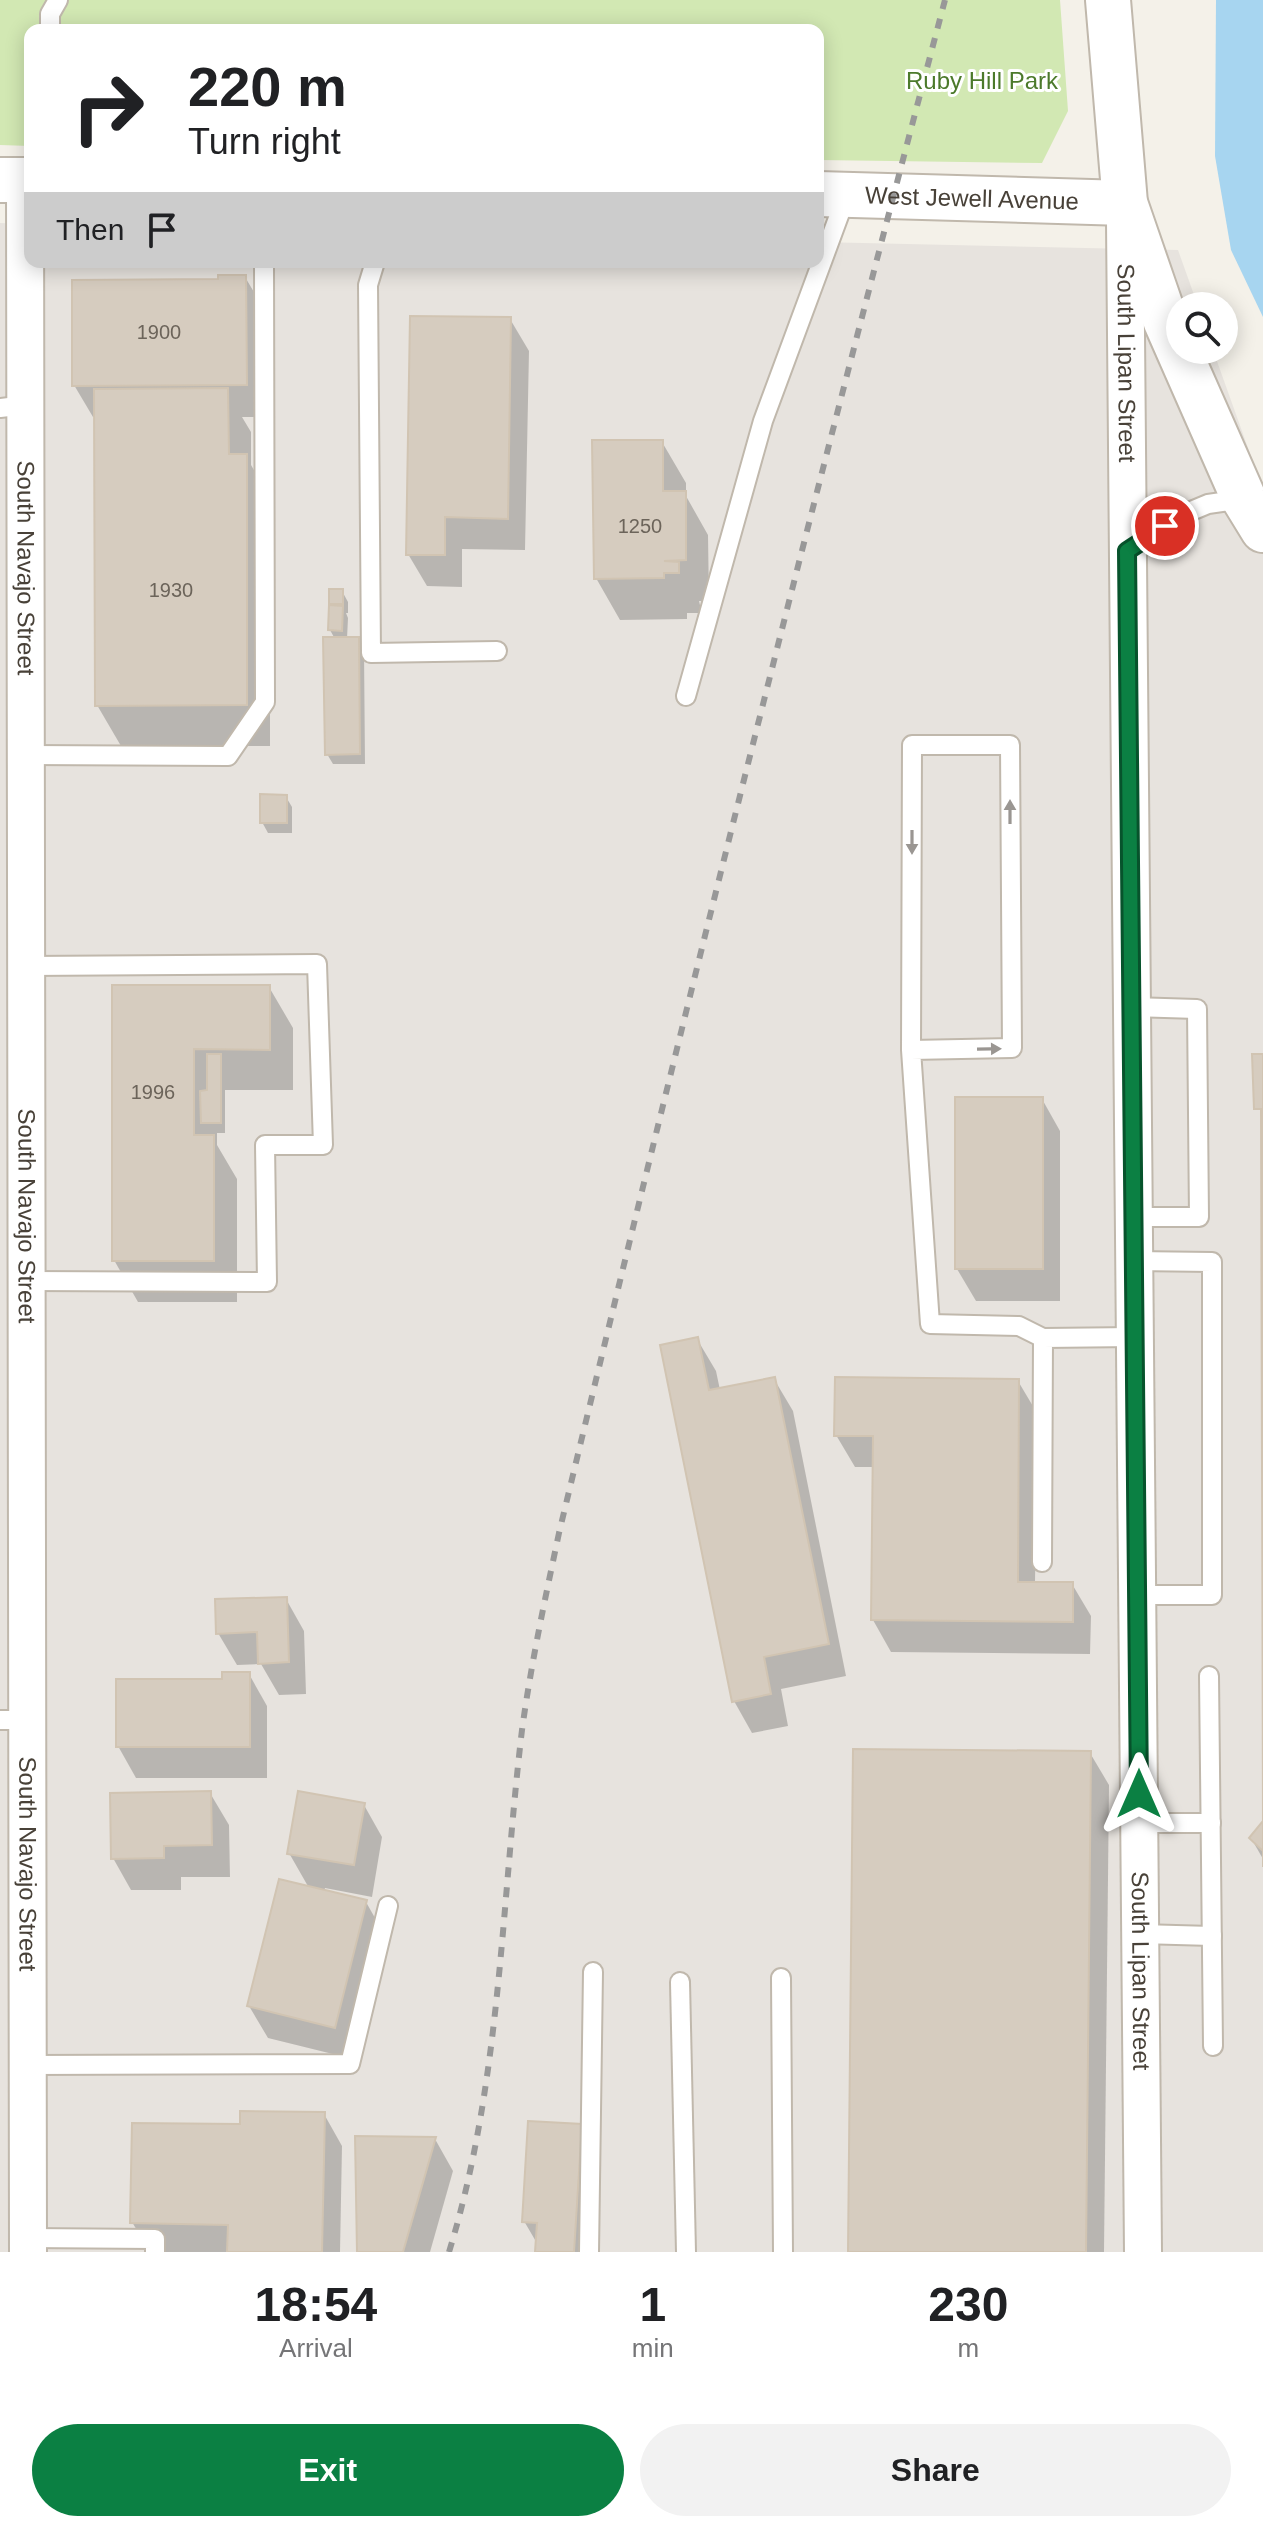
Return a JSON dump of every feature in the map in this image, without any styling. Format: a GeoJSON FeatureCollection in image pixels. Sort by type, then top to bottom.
{"type":"FeatureCollection","features":[{"type":"Feature","properties":{"kind":"street"},"geometry":{"type":"LineString","coordinates":[[1108,0],[1108,31],[1125,203],[1166,322],[1254,515]]}},
{"type":"Feature","properties":{"kind":"street","name":"South Navajo Street"},"geometry":{"type":"LineString","coordinates":[[18,180],[13,407],[27,755],[27,966],[14,1720],[28,2065],[28,2245]]}},
{"type":"Feature","properties":{"kind":"street","name":"West Jewell Avenue"},"geometry":{"type":"LineString","coordinates":[[833,194],[1125,203]]}},
{"type":"Feature","properties":{"kind":"street","name":"South Lipan Street"},"geometry":{"type":"LineString","coordinates":[[1125,203],[1143,2252]]}},
{"type":"Feature","properties":{"kind":"lane"},"geometry":{"type":"LineString","coordinates":[[824,223],[833,194]]}},
{"type":"Feature","properties":{"kind":"lane"},"geometry":{"type":"LineString","coordinates":[[27,755],[228,756],[265,702],[264,268]]}},
{"type":"Feature","properties":{"kind":"lane"},"geometry":{"type":"LineString","coordinates":[[373,268],[368,285],[371,653],[497,651]]}},
{"type":"Feature","properties":{"kind":"lane"},"geometry":{"type":"LineString","coordinates":[[686,696],[763,421],[810,268]]}},
{"type":"Feature","properties":{"kind":"lane"},"geometry":{"type":"LineString","coordinates":[[1127,551],[1184,514],[1208,504],[1254,515]]}},
{"type":"Feature","properties":{"kind":"lane"},"geometry":{"type":"LineString","coordinates":[[911,1050],[1012,1048],[1010,745],[912,745],[911,1050],[930,1324],[1019,1326],[1043,1338],[1135,1337]]}},
{"type":"Feature","properties":{"kind":"lane"},"geometry":{"type":"LineString","coordinates":[[19,1302],[267,1282],[265,1145],[323,1145],[317,964],[27,966]]}},
{"type":"Feature","properties":{"kind":"lane"},"geometry":{"type":"LineString","coordinates":[[1132,1007],[1197,1009],[1199,1217],[1134,1217]]}},
{"type":"Feature","properties":{"kind":"lane"},"geometry":{"type":"LineString","coordinates":[[1134,1261],[1212,1262],[1212,1595],[1137,1595]]}},
{"type":"Feature","properties":{"kind":"lane"},"geometry":{"type":"LineString","coordinates":[[1042,1562],[1043,1338]]}},
{"type":"Feature","properties":{"kind":"lane"},"geometry":{"type":"LineString","coordinates":[[1209,1676],[1213,2046]]}},
{"type":"Feature","properties":{"kind":"lane"},"geometry":{"type":"LineString","coordinates":[[1139,1823],[1211,1823]]}},
{"type":"Feature","properties":{"kind":"lane"},"geometry":{"type":"LineString","coordinates":[[28,2065],[350,2064],[388,1906]]}},
{"type":"Feature","properties":{"kind":"lane"},"geometry":{"type":"LineString","coordinates":[[1140,1934],[1212,1936]]}},
{"type":"Feature","properties":{"kind":"lane"},"geometry":{"type":"LineString","coordinates":[[589,2252],[593,1972]]}},
{"type":"Feature","properties":{"kind":"lane"},"geometry":{"type":"LineString","coordinates":[[781,1978],[783,2252]]}},
{"type":"Feature","properties":{"kind":"lane"},"geometry":{"type":"LineString","coordinates":[[680,1982],[686,2252]]}},
{"type":"Feature","properties":{"kind":"lane"},"geometry":{"type":"LineString","coordinates":[[28,2245],[155,2239],[155,2252]]}},
{"type":"Feature","properties":{"kind":"shaded area"},"geometry":{"type":"Polygon","coordinates":[[[0,223],[24,224],[24,268],[824,268],[824,242],[1178,250],[1193,292],[1166,292],[1166,364],[1218,364],[1263,490],[1263,2252],[0,2252],[0,223]]]}},
{"type":"Feature","properties":{"kind":"green space","name":"Ruby Hill Park"},"geometry":{"type":"Polygon","coordinates":[[[0,0],[1060,0],[1068,111],[1042,163],[824,160],[824,24],[24,24],[24,146],[0,145],[0,0]]]}},
{"type":"Feature","properties":{"kind":"water"},"geometry":{"type":"Polygon","coordinates":[[[1216,0],[1263,0],[1263,317],[1231,250],[1215,156],[1216,0]]]}},
{"type":"Feature","properties":{"kind":"building"},"geometry":{"type":"Polygon","coordinates":[[[218,275],[246,275],[247,385],[72,386],[72,280],[218,279],[218,275]]]}},
{"type":"Feature","properties":{"kind":"building"},"geometry":{"type":"Polygon","coordinates":[[[410,316],[511,317],[508,519],[445,517],[445,555],[406,555],[410,316]]]}},
{"type":"Feature","properties":{"kind":"building"},"geometry":{"type":"Polygon","coordinates":[[[228,388],[229,454],[247,454],[247,705],[95,706],[94,389],[228,388]]]}},
{"type":"Feature","properties":{"kind":"building"},"geometry":{"type":"Polygon","coordinates":[[[592,440],[663,440],[663,491],[686,491],[686,560],[664,561],[679,562],[679,573],[664,573],[664,578],[594,579],[592,440]]]}},
{"type":"Feature","properties":{"kind":"building"},"geometry":{"type":"Polygon","coordinates":[[[329,589],[343,589],[343,604],[329,604],[329,589]]]}},
{"type":"Feature","properties":{"kind":"building"},"geometry":{"type":"Polygon","coordinates":[[[329,605],[343,606],[342,631],[328,630],[329,605]]]}},
{"type":"Feature","properties":{"kind":"building"},"geometry":{"type":"Polygon","coordinates":[[[323,637],[359,637],[360,754],[325,755],[323,637]]]}},
{"type":"Feature","properties":{"kind":"building"},"geometry":{"type":"Polygon","coordinates":[[[260,794],[287,795],[287,823],[260,823],[260,794]]]}},
{"type":"Feature","properties":{"kind":"building"},"geometry":{"type":"Polygon","coordinates":[[[112,985],[270,985],[270,1050],[194,1049],[194,1135],[214,1135],[214,1261],[112,1261],[112,985]]]}},
{"type":"Feature","properties":{"kind":"building"},"geometry":{"type":"Polygon","coordinates":[[[207,1054],[221,1054],[221,1123],[201,1123],[200,1091],[207,1090],[207,1054]]]}},
{"type":"Feature","properties":{"kind":"building"},"geometry":{"type":"Polygon","coordinates":[[[1252,1054],[1263,1054],[1263,1821],[1261,1109],[1254,1109],[1252,1054]]]}},
{"type":"Feature","properties":{"kind":"building"},"geometry":{"type":"Polygon","coordinates":[[[955,1097],[1043,1097],[1043,1269],[955,1269],[955,1097]]]}},
{"type":"Feature","properties":{"kind":"building"},"geometry":{"type":"Polygon","coordinates":[[[698,1337],[709,1390],[775,1377],[829,1644],[764,1657],[771,1694],[732,1702],[660,1345],[698,1337]]]}},
{"type":"Feature","properties":{"kind":"building"},"geometry":{"type":"Polygon","coordinates":[[[835,1377],[1019,1379],[1018,1582],[1073,1582],[1073,1622],[871,1620],[873,1436],[834,1436],[835,1377]]]}},
{"type":"Feature","properties":{"kind":"building"},"geometry":{"type":"Polygon","coordinates":[[[287,1597],[289,1662],[258,1664],[257,1632],[216,1634],[215,1599],[287,1597]]]}},
{"type":"Feature","properties":{"kind":"building"},"geometry":{"type":"Polygon","coordinates":[[[222,1672],[250,1672],[250,1747],[116,1747],[116,1679],[222,1679],[222,1672]]]}},
{"type":"Feature","properties":{"kind":"building"},"geometry":{"type":"Polygon","coordinates":[[[853,1749],[1091,1751],[1086,2252],[848,2252],[853,1749]]]}},
{"type":"Feature","properties":{"kind":"building"},"geometry":{"type":"Polygon","coordinates":[[[211,1791],[212,1845],[164,1846],[164,1858],[111,1859],[110,1793],[211,1791]]]}},
{"type":"Feature","properties":{"kind":"building"},"geometry":{"type":"Polygon","coordinates":[[[298,1791],[365,1803],[354,1865],[287,1854],[298,1791]]]}},
{"type":"Feature","properties":{"kind":"building"},"geometry":{"type":"Polygon","coordinates":[[[1263,1821],[1263,1851],[1249,1838],[1263,1821]]]}},
{"type":"Feature","properties":{"kind":"building"},"geometry":{"type":"Polygon","coordinates":[[[279,1879],[367,1900],[335,2028],[247,2006],[279,1879]]]}},
{"type":"Feature","properties":{"kind":"building"},"geometry":{"type":"Polygon","coordinates":[[[240,2111],[325,2112],[322,2252],[227,2252],[228,2225],[130,2223],[132,2123],[240,2124],[240,2111]]]}},
{"type":"Feature","properties":{"kind":"building"},"geometry":{"type":"Polygon","coordinates":[[[528,2121],[582,2124],[574,2252],[535,2252],[537,2223],[522,2222],[528,2121]]]}},
{"type":"Feature","properties":{"kind":"building"},"geometry":{"type":"Polygon","coordinates":[[[355,2136],[436,2137],[403,2252],[357,2252],[355,2136]]]}},
{"type":"Feature","properties":{"kind":"railway"},"geometry":{"type":"LineString","coordinates":[[449,2252],[466,2188],[489,2059],[522,1730],[559,1533],[748,766],[945,0]]}},
{"type":"Feature","properties":{"kind":"route"},"geometry":{"type":"LineString","coordinates":[[1139,1794],[1127,551],[1165,526]]}}]}
